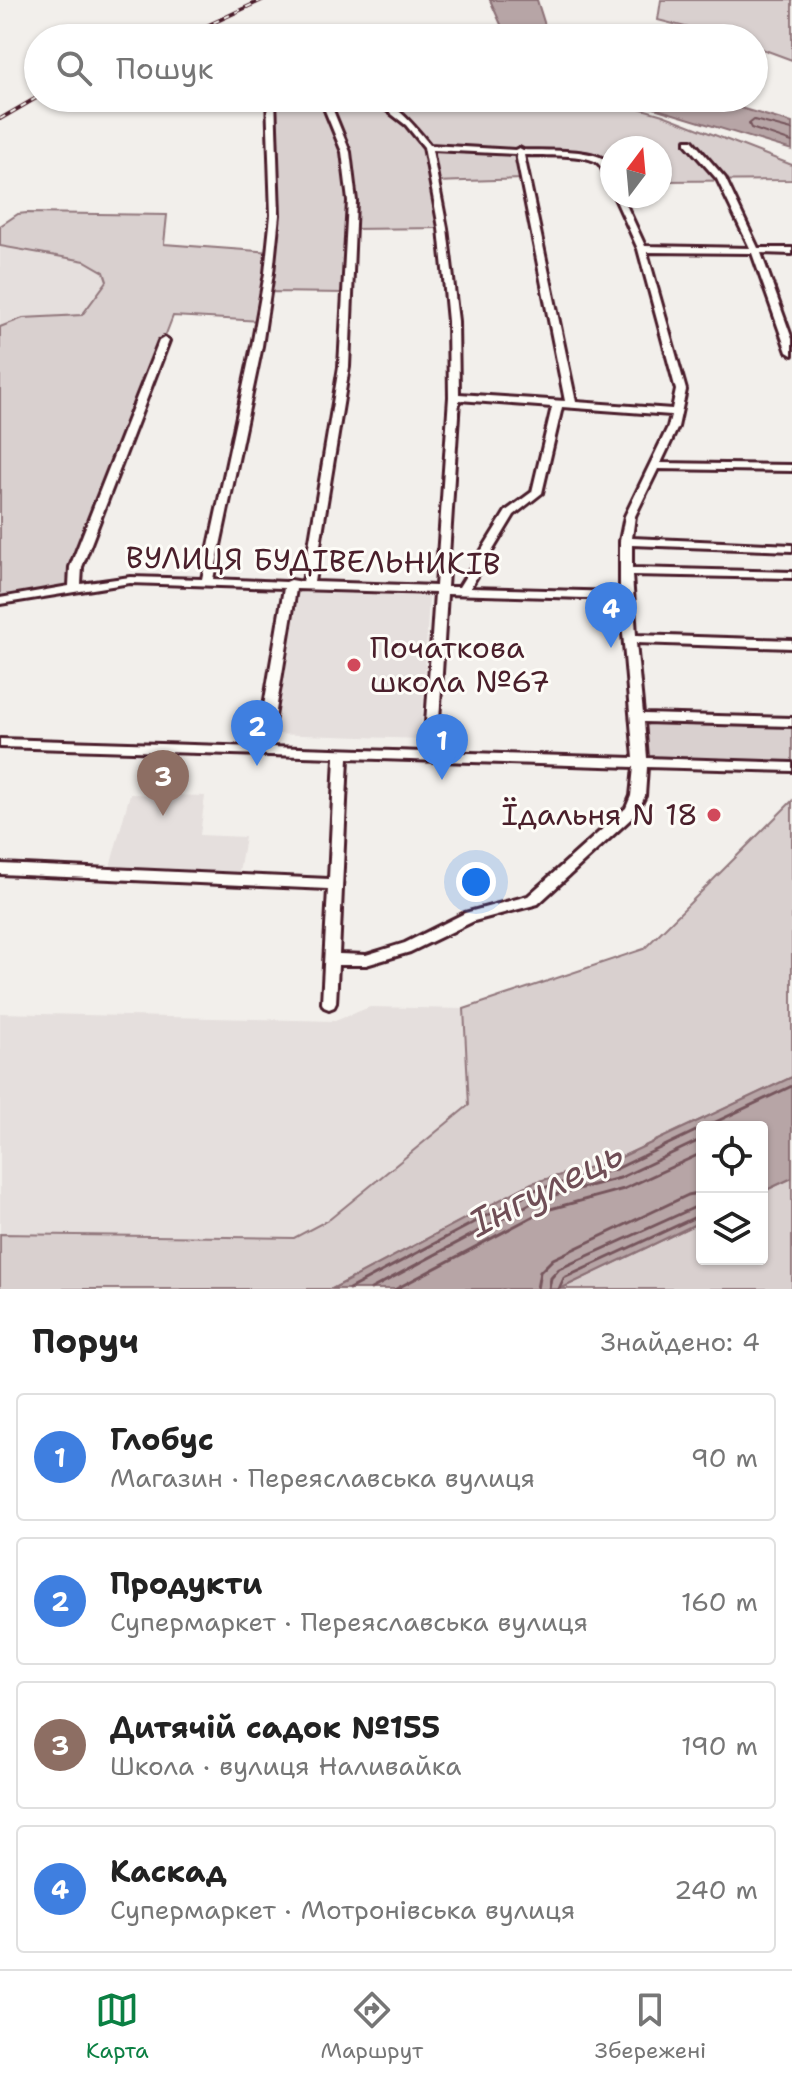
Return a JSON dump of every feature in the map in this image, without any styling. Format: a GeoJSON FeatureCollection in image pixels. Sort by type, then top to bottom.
{"type":"FeatureCollection","features":[{"type":"Feature","properties":{"kind":"street"},"geometry":{"type":"LineString","coordinates":[[207,580],[257,346],[269,273],[275,215],[271,112]]}},
{"type":"Feature","properties":{"kind":"street"},"geometry":{"type":"LineString","coordinates":[[308,584],[344,367],[352,201],[346,152],[330,112]]}},
{"type":"Feature","properties":{"kind":"street"},"geometry":{"type":"LineString","coordinates":[[394,112],[409,123],[428,147],[443,228],[451,305],[454,397],[430,757]]}},
{"type":"Feature","properties":{"kind":"street"},"geometry":{"type":"LineString","coordinates":[[689,142],[721,178],[755,250],[792,352]]}},
{"type":"Feature","properties":{"kind":"street"},"geometry":{"type":"LineString","coordinates":[[428,147],[519,150],[600,161]]}},
{"type":"Feature","properties":{"kind":"street"},"geometry":{"type":"LineString","coordinates":[[519,150],[571,404]]}},
{"type":"Feature","properties":{"kind":"street"},"geometry":{"type":"LineString","coordinates":[[331,959],[366,960],[410,947],[470,917],[533,900],[631,811],[638,796],[641,763],[626,596],[626,541],[630,516],[666,446],[677,412],[680,384],[665,341],[642,249],[623,208]]}},
{"type":"Feature","properties":{"kind":"street"},"geometry":{"type":"LineString","coordinates":[[642,249],[792,251]]}},
{"type":"Feature","properties":{"kind":"street"},"geometry":{"type":"LineString","coordinates":[[75,589],[76,567],[164,341]]}},
{"type":"Feature","properties":{"kind":"street"},"geometry":{"type":"LineString","coordinates":[[454,397],[677,412]]}},
{"type":"Feature","properties":{"kind":"street"},"geometry":{"type":"LineString","coordinates":[[463,590],[510,513],[537,493],[558,404]]}},
{"type":"Feature","properties":{"kind":"street"},"geometry":{"type":"LineString","coordinates":[[655,466],[792,468]]}},
{"type":"Feature","properties":{"kind":"street"},"geometry":{"type":"LineString","coordinates":[[626,541],[792,548]]}},
{"type":"Feature","properties":{"kind":"street"},"geometry":{"type":"LineString","coordinates":[[626,571],[792,575]]}},
{"type":"Feature","properties":{"kind":"street","name":"ВУЛИЦЯ БУДІВЕЛЬНИКІВ"},"geometry":{"type":"LineString","coordinates":[[0,601],[130,580],[207,580],[626,596]]}},
{"type":"Feature","properties":{"kind":"street"},"geometry":{"type":"LineString","coordinates":[[263,752],[291,583]]}},
{"type":"Feature","properties":{"kind":"street"},"geometry":{"type":"LineString","coordinates":[[631,639],[792,644]]}},
{"type":"Feature","properties":{"kind":"street"},"geometry":{"type":"LineString","coordinates":[[638,718],[792,722]]}},
{"type":"Feature","properties":{"kind":"street"},"geometry":{"type":"LineString","coordinates":[[0,743],[792,767]]}},
{"type":"Feature","properties":{"kind":"street"},"geometry":{"type":"LineString","coordinates":[[329,1003],[342,754]]}},
{"type":"Feature","properties":{"kind":"street"},"geometry":{"type":"LineString","coordinates":[[0,869],[335,884]]}},
{"type":"Feature","properties":{"kind":"shaded area"},"geometry":{"type":"Polygon","coordinates":[[[661,0],[792,0],[792,60],[768,51],[768,24],[674,24],[658,20],[661,0]]]}},
{"type":"Feature","properties":{"kind":"shaded area"},"geometry":{"type":"Polygon","coordinates":[[[271,112],[653,112],[792,165],[792,180],[672,181],[672,136],[600,136],[600,161],[519,150],[523,179],[434,182],[443,228],[350,229],[346,293],[266,292],[261,321],[173,316],[76,567],[75,589],[0,601],[0,327],[23,318],[82,315],[107,281],[104,272],[85,261],[0,246],[0,226],[18,214],[27,213],[167,215],[164,244],[271,252],[275,215],[271,112]]]}},
{"type":"Feature","properties":{"kind":"shaded area"},"geometry":{"type":"Polygon","coordinates":[[[0,246],[85,261],[104,272],[107,281],[82,315],[23,318],[0,327],[0,246]]]}},
{"type":"Feature","properties":{"kind":"shaded area","name":"Початкова школа №67"},"geometry":{"type":"Polygon","coordinates":[[[294,592],[429,596],[421,739],[272,734],[294,592]]]}},
{"type":"Feature","properties":{"kind":"shaded area"},"geometry":{"type":"Polygon","coordinates":[[[638,718],[792,723],[792,767],[641,763],[638,718]]]}},
{"type":"Feature","properties":{"kind":"shaded area"},"geometry":{"type":"Polygon","coordinates":[[[130,794],[205,796],[200,835],[245,837],[239,872],[110,867],[130,794]]]}},
{"type":"Feature","properties":{"kind":"shaded area"},"geometry":{"type":"Polygon","coordinates":[[[792,801],[792,1077],[613,1161],[532,1183],[332,1289],[0,1289],[0,1234],[294,1238],[330,1219],[469,1105],[464,1009],[644,949],[792,801]]]}},
{"type":"Feature","properties":{"kind":"shaded area"},"geometry":{"type":"Polygon","coordinates":[[[370,1007],[464,1009],[470,1105],[330,1219],[294,1238],[0,1234],[0,1013],[335,1021],[370,1007]]]}},
{"type":"Feature","properties":{"kind":"shaded area"},"geometry":{"type":"Polygon","coordinates":[[[792,1178],[792,1289],[560,1289],[696,1224],[696,1265],[768,1265],[768,1189],[792,1178]]]}},
{"type":"Feature","properties":{"kind":"water"},"geometry":{"type":"Polygon","coordinates":[[[490,0],[537,0],[545,24],[501,24],[490,0]]]}},
{"type":"Feature","properties":{"kind":"water"},"geometry":{"type":"Polygon","coordinates":[[[667,112],[754,112],[792,123],[792,150],[667,112]]]}},
{"type":"Feature","properties":{"kind":"water"},"geometry":{"type":"Polygon","coordinates":[[[792,1077],[792,1178],[768,1189],[768,1121],[698,1121],[792,1077]]]}},
{"type":"Feature","properties":{"kind":"water","name":"Інгулець"},"geometry":{"type":"Polygon","coordinates":[[[696,1122],[696,1224],[560,1289],[332,1289],[532,1183],[613,1161],[696,1122]]]}},
{"type":"Feature","properties":{"kind":"railway"},"geometry":{"type":"LineString","coordinates":[[211,24],[262,0]]}},
{"type":"Feature","properties":{"kind":"railway"},"geometry":{"type":"LineString","coordinates":[[0,119],[24,105]]}},
{"type":"Feature","properties":{"kind":"place","name":"Каскад"},"geometry":{"type":"Point","coordinates":[611,648]}},
{"type":"Feature","properties":{"kind":"place","name":"Початкова школа №67"},"geometry":{"type":"Point","coordinates":[354,665]}},
{"type":"Feature","properties":{"kind":"place","name":"Продукти"},"geometry":{"type":"Point","coordinates":[257,766]}},
{"type":"Feature","properties":{"kind":"place","name":"Глобус"},"geometry":{"type":"Point","coordinates":[442,780]}},
{"type":"Feature","properties":{"kind":"place","name":"Їдальня N 18"},"geometry":{"type":"Point","coordinates":[714,815]}},
{"type":"Feature","properties":{"kind":"place","name":"Дитячій садок №155"},"geometry":{"type":"Point","coordinates":[163,816]}}]}
